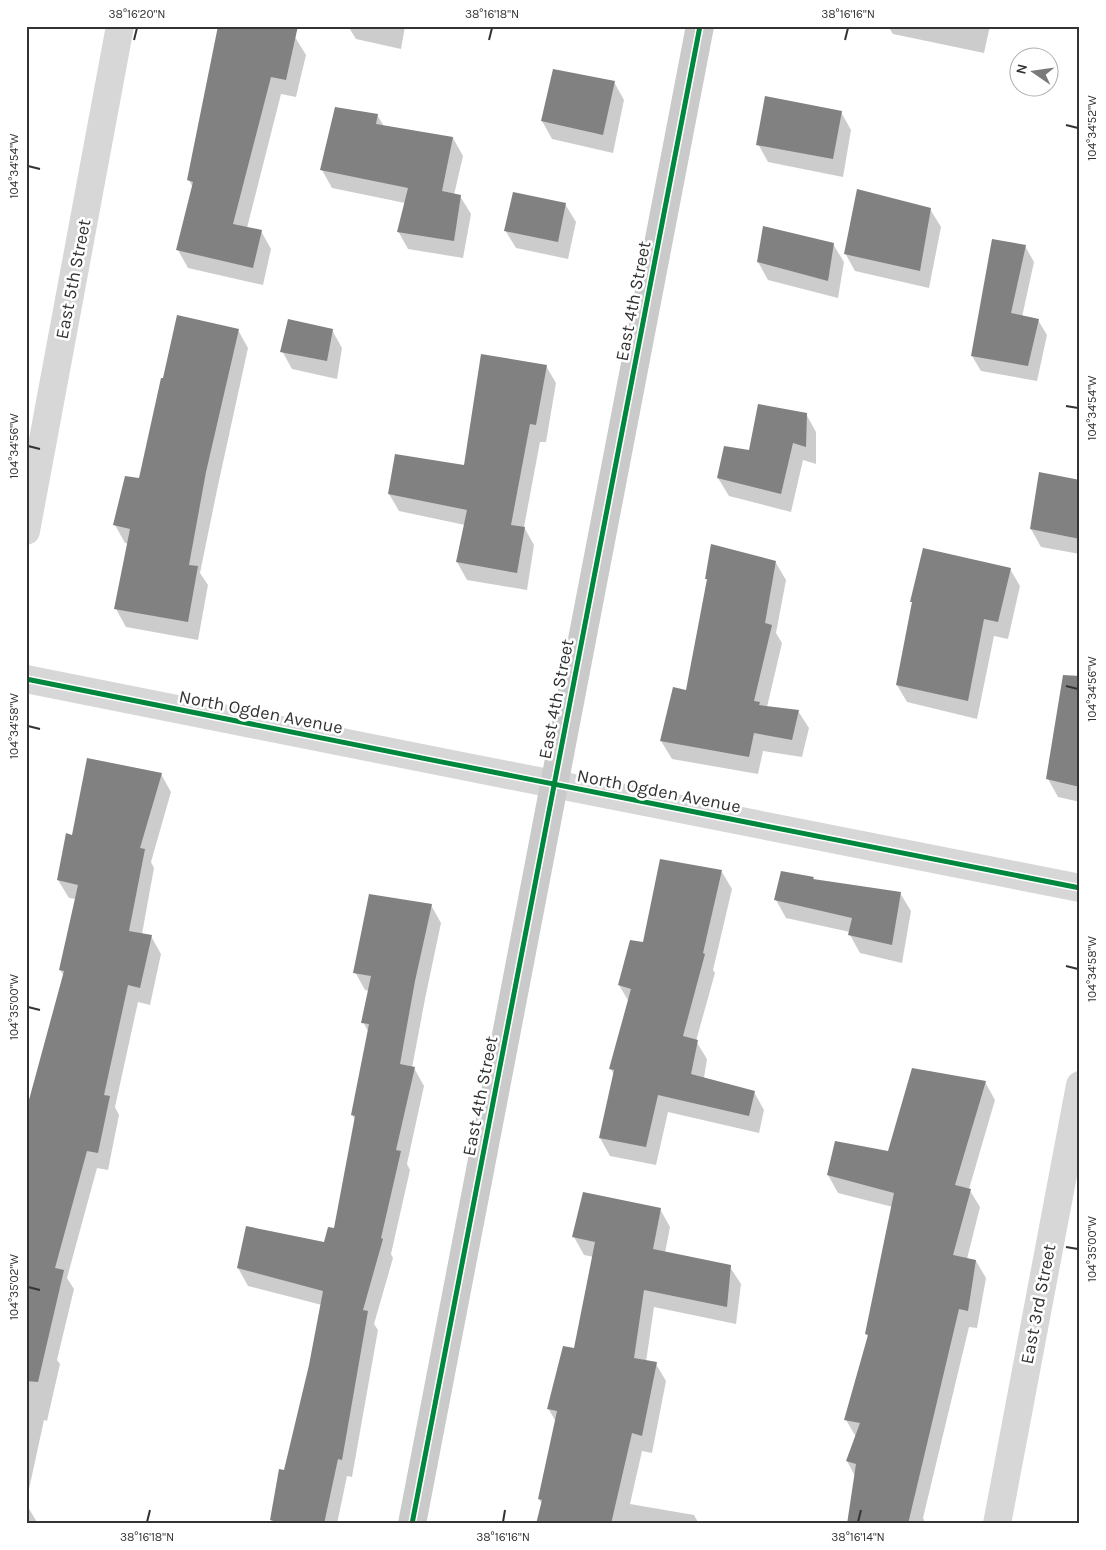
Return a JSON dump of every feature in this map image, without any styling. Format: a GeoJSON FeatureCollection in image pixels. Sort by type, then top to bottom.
{"type":"FeatureCollection","features":[{"type":"Feature","properties":{"kind":"main road","name":"East 4th Street"},"geometry":{"type":"LineString","coordinates":[[412,1524],[700,26]]}},
{"type":"Feature","properties":{"kind":"street","name":"East 5th Street"},"geometry":{"type":"LineString","coordinates":[[26,531],[120,26]]}},
{"type":"Feature","properties":{"kind":"street","name":"North Ogden Avenue"},"geometry":{"type":"LineString","coordinates":[[26,679],[1080,888]]}},
{"type":"Feature","properties":{"kind":"street","name":"East 3rd Street"},"geometry":{"type":"LineString","coordinates":[[997,1524],[1080,1085]]}},
{"type":"Feature","properties":{"kind":"building"},"geometry":{"type":"Polygon","coordinates":[[[218,26],[298,26],[286,80],[271,77],[233,224],[262,230],[253,268],[176,250],[193,182],[187,180],[218,26]]]}},
{"type":"Feature","properties":{"kind":"building"},"geometry":{"type":"Polygon","coordinates":[[[553,69],[615,81],[603,135],[541,121],[553,69]]]}},
{"type":"Feature","properties":{"kind":"building"},"geometry":{"type":"Polygon","coordinates":[[[765,96],[842,111],[833,159],[756,145],[765,96]]]}},
{"type":"Feature","properties":{"kind":"building"},"geometry":{"type":"Polygon","coordinates":[[[335,107],[378,114],[376,124],[453,137],[442,191],[461,195],[454,241],[397,232],[408,188],[320,170],[335,107]]]}},
{"type":"Feature","properties":{"kind":"building"},"geometry":{"type":"Polygon","coordinates":[[[857,189],[931,208],[920,271],[844,254],[857,189]]]}},
{"type":"Feature","properties":{"kind":"building"},"geometry":{"type":"Polygon","coordinates":[[[513,192],[566,203],[558,242],[504,231],[513,192]]]}},
{"type":"Feature","properties":{"kind":"building"},"geometry":{"type":"Polygon","coordinates":[[[763,226],[834,243],[828,281],[757,262],[763,226]]]}},
{"type":"Feature","properties":{"kind":"building"},"geometry":{"type":"Polygon","coordinates":[[[992,239],[1026,245],[1011,313],[1039,319],[1028,366],[971,356],[992,239]]]}},
{"type":"Feature","properties":{"kind":"building"},"geometry":{"type":"Polygon","coordinates":[[[177,315],[239,329],[206,472],[189,565],[198,566],[188,622],[114,609],[130,529],[113,525],[125,476],[139,478],[177,315]]]}},
{"type":"Feature","properties":{"kind":"building"},"geometry":{"type":"Polygon","coordinates":[[[288,319],[333,329],[327,361],[280,352],[288,319]]]}},
{"type":"Feature","properties":{"kind":"building"},"geometry":{"type":"Polygon","coordinates":[[[481,354],[547,365],[536,425],[530,424],[511,525],[525,527],[517,573],[456,562],[467,510],[388,494],[395,454],[464,465],[481,354]]]}},
{"type":"Feature","properties":{"kind":"building"},"geometry":{"type":"Polygon","coordinates":[[[758,404],[807,413],[806,447],[793,443],[781,494],[717,478],[724,446],[749,450],[758,404]]]}},
{"type":"Feature","properties":{"kind":"building"},"geometry":{"type":"Polygon","coordinates":[[[1039,472],[1080,480],[1080,539],[1030,529],[1039,472]]]}},
{"type":"Feature","properties":{"kind":"building"},"geometry":{"type":"Polygon","coordinates":[[[711,544],[776,561],[765,623],[772,625],[754,701],[760,702],[759,705],[799,710],[792,740],[754,733],[749,757],[660,741],[673,687],[686,690],[707,579],[705,579],[711,544]]]}},
{"type":"Feature","properties":{"kind":"building"},"geometry":{"type":"Polygon","coordinates":[[[923,548],[1011,568],[998,622],[984,619],[968,701],[896,685],[912,602],[910,602],[923,548]]]}},
{"type":"Feature","properties":{"kind":"building"},"geometry":{"type":"Polygon","coordinates":[[[1063,675],[1080,676],[1080,787],[1046,779],[1063,675]]]}},
{"type":"Feature","properties":{"kind":"building"},"geometry":{"type":"Polygon","coordinates":[[[87,758],[162,773],[140,848],[145,849],[129,931],[152,935],[140,988],[128,985],[104,1095],[110,1096],[98,1153],[87,1151],[55,1268],[64,1270],[38,1382],[26,1381],[26,1111],[64,971],[59,970],[78,885],[57,880],[66,833],[72,835],[87,758]]]}},
{"type":"Feature","properties":{"kind":"building"},"geometry":{"type":"Polygon","coordinates":[[[660,859],[722,870],[703,953],[705,954],[683,1036],[698,1040],[691,1074],[755,1091],[749,1116],[658,1095],[646,1147],[599,1138],[614,1070],[609,1069],[631,989],[618,985],[630,940],[643,942],[660,859]]]}},
{"type":"Feature","properties":{"kind":"building"},"geometry":{"type":"Polygon","coordinates":[[[781,871],[814,877],[813,879],[901,892],[892,945],[848,935],[852,918],[774,900],[781,871]]]}},
{"type":"Feature","properties":{"kind":"building"},"geometry":{"type":"Polygon","coordinates":[[[369,894],[432,904],[415,981],[400,1064],[415,1067],[396,1150],[401,1151],[381,1238],[383,1239],[363,1310],[368,1311],[342,1460],[338,1459],[324,1524],[285,1524],[270,1520],[279,1469],[284,1470],[309,1365],[323,1291],[237,1268],[246,1226],[324,1242],[328,1227],[334,1228],[355,1116],[351,1115],[369,1024],[361,1023],[371,976],[353,973],[369,894]]]}},
{"type":"Feature","properties":{"kind":"building"},"geometry":{"type":"Polygon","coordinates":[[[912,1068],[986,1081],[955,1185],[971,1189],[953,1255],[976,1260],[968,1311],[959,1309],[908,1524],[847,1524],[856,1464],[846,1461],[860,1423],[844,1420],[868,1335],[865,1334],[894,1193],[827,1175],[835,1141],[888,1151],[912,1068]]]}},
{"type":"Feature","properties":{"kind":"building"},"geometry":{"type":"Polygon","coordinates":[[[583,1192],[661,1208],[653,1249],[731,1265],[727,1307],[644,1290],[634,1358],[657,1362],[642,1436],[632,1433],[611,1524],[536,1524],[542,1500],[538,1499],[557,1411],[547,1409],[563,1346],[574,1348],[595,1242],[572,1237],[583,1192]]]}},
{"type":"Feature","properties":{"kind":"cycle path"},"geometry":{"type":"LineString","coordinates":[[412,1524],[700,26]]}},
{"type":"Feature","properties":{"kind":"cycle path"},"geometry":{"type":"LineString","coordinates":[[26,679],[1080,888]]}}]}
